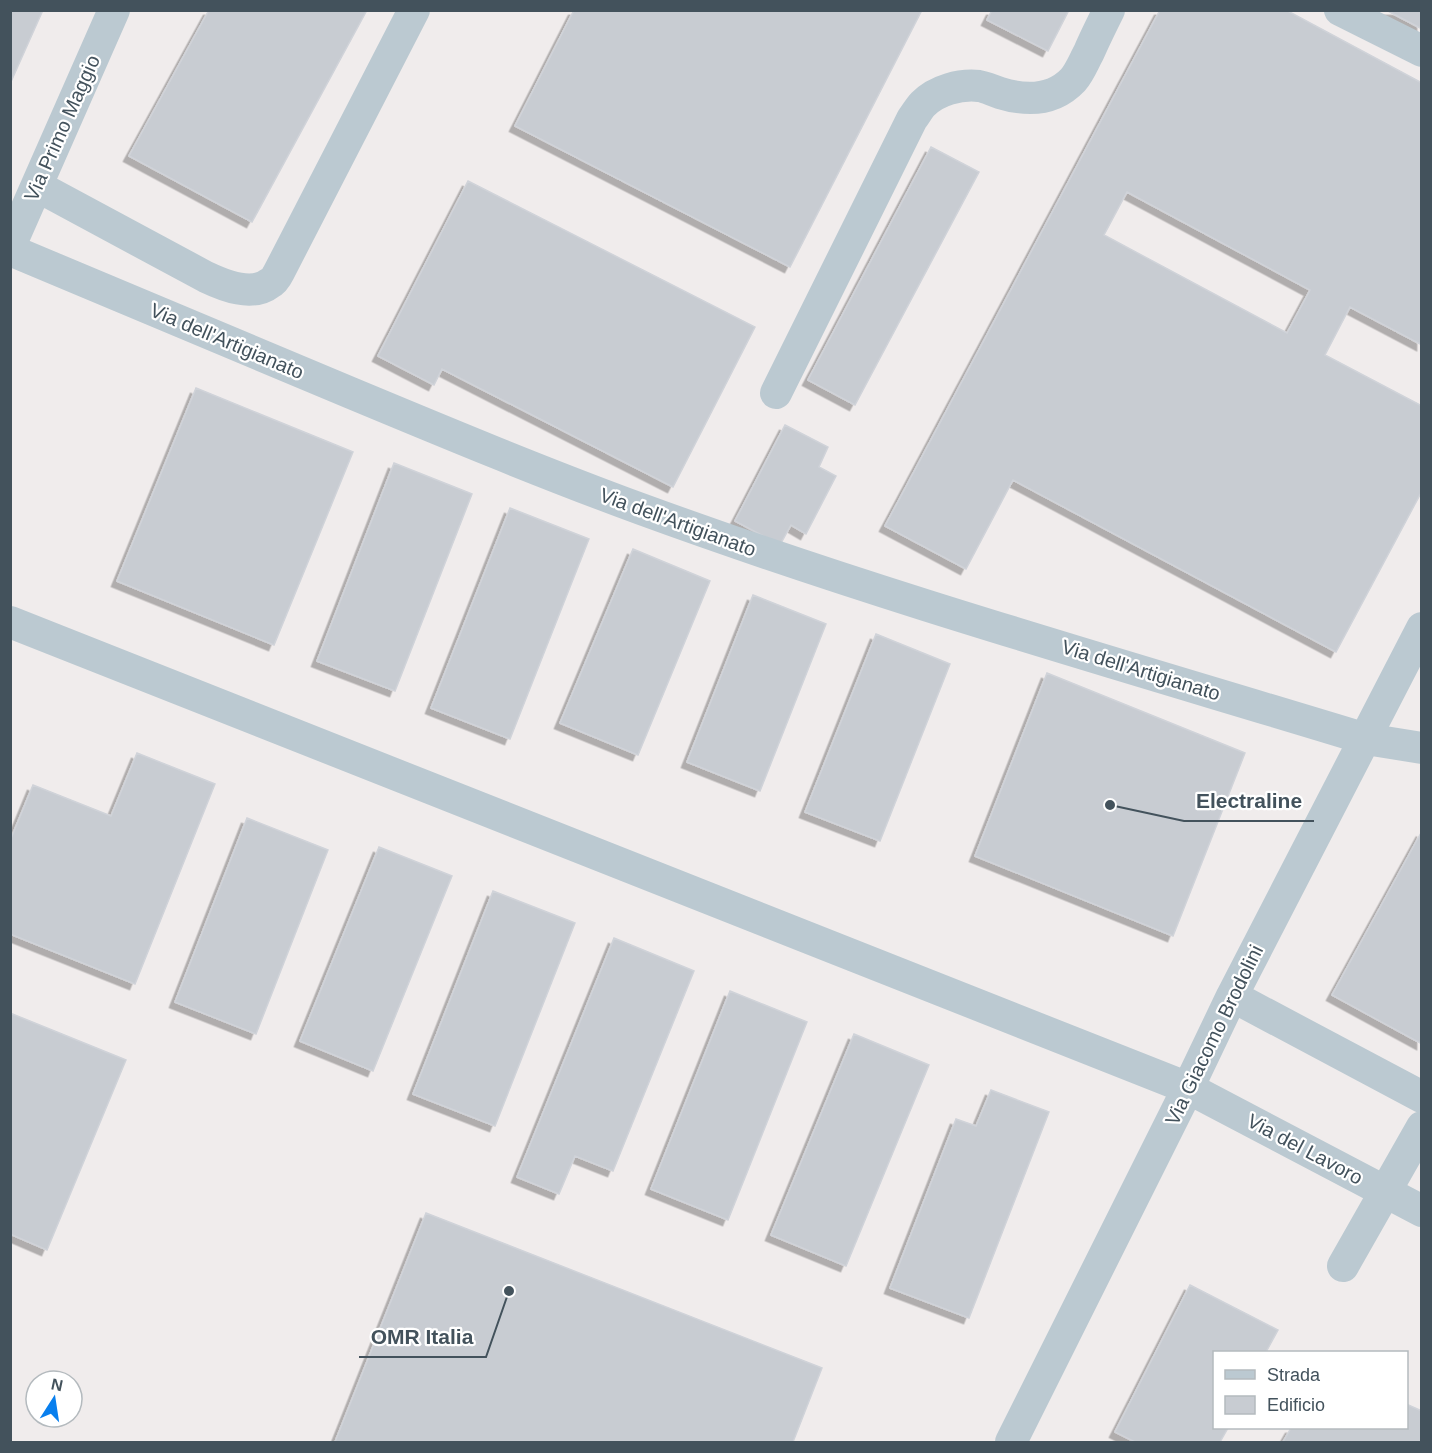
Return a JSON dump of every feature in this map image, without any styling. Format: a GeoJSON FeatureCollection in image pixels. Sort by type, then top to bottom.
{"type":"FeatureCollection","features":[{"type":"Feature","properties":{"kind":"street","name":"Via Primo Maggio"},"geometry":{"type":"LineString","coordinates":[[10,248],[114,10]]}},
{"type":"Feature","properties":{"kind":"street"},"geometry":{"type":"LineString","coordinates":[[37,186],[224,285],[242,289],[258,289],[271,283],[279,272],[414,10]]}},
{"type":"Feature","properties":{"kind":"street"},"geometry":{"type":"LineString","coordinates":[[776,393],[912,119],[923,104],[936,94],[965,86],[980,86],[1013,97],[1029,99],[1041,98],[1058,91],[1073,80],[1082,66],[1109,10]]}},
{"type":"Feature","properties":{"kind":"street"},"geometry":{"type":"LineString","coordinates":[[1340,10],[1422,51]]}},
{"type":"Feature","properties":{"kind":"street","name":"Via dell'Artigianato"},"geometry":{"type":"LineString","coordinates":[[10,248],[482,447],[638,508],[833,576],[1366,739],[1422,748]]}},
{"type":"Feature","properties":{"kind":"street"},"geometry":{"type":"LineString","coordinates":[[11,622],[1188,1088]]}},
{"type":"Feature","properties":{"kind":"street","name":"Via Giacomo Brodolini"},"geometry":{"type":"LineString","coordinates":[[1011,1443],[1232,996],[1422,628]]}},
{"type":"Feature","properties":{"kind":"street"},"geometry":{"type":"LineString","coordinates":[[1232,996],[1422,1097]]}},
{"type":"Feature","properties":{"kind":"street","name":"Via del Lavoro"},"geometry":{"type":"LineString","coordinates":[[1188,1088],[1422,1211]]}},
{"type":"Feature","properties":{"kind":"street"},"geometry":{"type":"LineString","coordinates":[[1343,1266],[1422,1126]]}},
{"type":"Feature","properties":{"kind":"building"},"geometry":{"type":"Polygon","coordinates":[[[10,10],[43,10],[10,84],[10,10]]]}},
{"type":"Feature","properties":{"kind":"building"},"geometry":{"type":"Polygon","coordinates":[[[209,10],[367,10],[252,222],[129,156],[209,10]]]}},
{"type":"Feature","properties":{"kind":"building"},"geometry":{"type":"Polygon","coordinates":[[[574,10],[922,10],[790,267],[515,126],[574,10]]]}},
{"type":"Feature","properties":{"kind":"building"},"geometry":{"type":"Polygon","coordinates":[[[992,10],[1069,10],[1048,51],[987,20],[992,10]]]}},
{"type":"Feature","properties":{"kind":"building"},"geometry":{"type":"Polygon","coordinates":[[[1160,10],[1286,10],[1422,83],[1422,345],[1350,307],[1325,355],[1422,406],[1422,491],[1336,652],[1013,480],[966,569],[885,526],[1160,10]],[[1127,192],[1104,235],[1287,333],[1310,290],[1127,192]]]}},
{"type":"Feature","properties":{"kind":"building"},"geometry":{"type":"Polygon","coordinates":[[[1386,10],[1422,10],[1422,29],[1386,10]]]}},
{"type":"Feature","properties":{"kind":"building"},"geometry":{"type":"Polygon","coordinates":[[[931,147],[979,172],[855,405],[808,380],[931,147]]]}},
{"type":"Feature","properties":{"kind":"building"},"geometry":{"type":"Polygon","coordinates":[[[468,181],[755,327],[673,487],[442,369],[434,385],[378,356],[468,181]]]}},
{"type":"Feature","properties":{"kind":"building"},"geometry":{"type":"Polygon","coordinates":[[[196,388],[353,452],[274,645],[117,581],[196,388]]]}},
{"type":"Feature","properties":{"kind":"building"},"geometry":{"type":"Polygon","coordinates":[[[785,425],[828,447],[819,467],[836,476],[806,534],[791,525],[780,545],[735,521],[785,425]]]}},
{"type":"Feature","properties":{"kind":"building"},"geometry":{"type":"Polygon","coordinates":[[[394,463],[472,494],[395,691],[317,661],[394,463]]]}},
{"type":"Feature","properties":{"kind":"building"},"geometry":{"type":"Polygon","coordinates":[[[510,508],[589,539],[510,739],[431,708],[510,508]]]}},
{"type":"Feature","properties":{"kind":"building"},"geometry":{"type":"Polygon","coordinates":[[[633,549],[710,581],[638,755],[560,723],[633,549]]]}},
{"type":"Feature","properties":{"kind":"building"},"geometry":{"type":"Polygon","coordinates":[[[753,595],[826,624],[760,791],[687,762],[753,595]]]}},
{"type":"Feature","properties":{"kind":"building"},"geometry":{"type":"Polygon","coordinates":[[[876,634],[950,664],[880,841],[805,812],[876,634]]]}},
{"type":"Feature","properties":{"kind":"building"},"geometry":{"type":"Polygon","coordinates":[[[1047,673],[1245,753],[1173,936],[975,856],[1047,673]]]}},
{"type":"Feature","properties":{"kind":"building"},"geometry":{"type":"Polygon","coordinates":[[[137,753],[215,784],[135,984],[10,934],[10,841],[33,785],[111,816],[137,753]]]}},
{"type":"Feature","properties":{"kind":"building"},"geometry":{"type":"Polygon","coordinates":[[[247,818],[328,850],[256,1034],[175,1002],[247,818]]]}},
{"type":"Feature","properties":{"kind":"building"},"geometry":{"type":"Polygon","coordinates":[[[1422,831],[1422,1044],[1332,995],[1422,831]]]}},
{"type":"Feature","properties":{"kind":"building"},"geometry":{"type":"Polygon","coordinates":[[[379,847],[452,876],[373,1071],[300,1041],[379,847]]]}},
{"type":"Feature","properties":{"kind":"building"},"geometry":{"type":"Polygon","coordinates":[[[493,891],[575,923],[495,1126],[413,1094],[493,891]]]}},
{"type":"Feature","properties":{"kind":"building"},"geometry":{"type":"Polygon","coordinates":[[[614,938],[694,971],[613,1171],[575,1156],[559,1194],[517,1177],[614,938]]]}},
{"type":"Feature","properties":{"kind":"building"},"geometry":{"type":"Polygon","coordinates":[[[730,991],[807,1022],[728,1220],[651,1189],[730,991]]]}},
{"type":"Feature","properties":{"kind":"building"},"geometry":{"type":"Polygon","coordinates":[[[10,1013],[126,1060],[47,1250],[10,1234],[10,1013]]]}},
{"type":"Feature","properties":{"kind":"building"},"geometry":{"type":"Polygon","coordinates":[[[854,1034],[929,1065],[846,1266],[771,1235],[854,1034]]]}},
{"type":"Feature","properties":{"kind":"building"},"geometry":{"type":"Polygon","coordinates":[[[991,1090],[1049,1112],[969,1318],[890,1288],[956,1119],[976,1126],[991,1090]]]}},
{"type":"Feature","properties":{"kind":"building"},"geometry":{"type":"Polygon","coordinates":[[[426,1213],[822,1368],[793,1442],[335,1442],[426,1213]]]}},
{"type":"Feature","properties":{"kind":"building"},"geometry":{"type":"Polygon","coordinates":[[[1190,1285],[1278,1330],[1267,1351],[1213,1351],[1213,1429],[1227,1429],[1220,1442],[1135,1442],[1115,1432],[1190,1285]]]}},
{"type":"Feature","properties":{"kind":"building"},"geometry":{"type":"Polygon","coordinates":[[[1408,1405],[1422,1411],[1422,1442],[1283,1442],[1290,1429],[1408,1429],[1408,1405]]]}},
{"type":"Feature","properties":{"kind":"place","name":"Electraline"},"geometry":{"type":"Point","coordinates":[1110,805]}},
{"type":"Feature","properties":{"kind":"place","name":"OMR Italia"},"geometry":{"type":"Point","coordinates":[509,1291]}}]}
